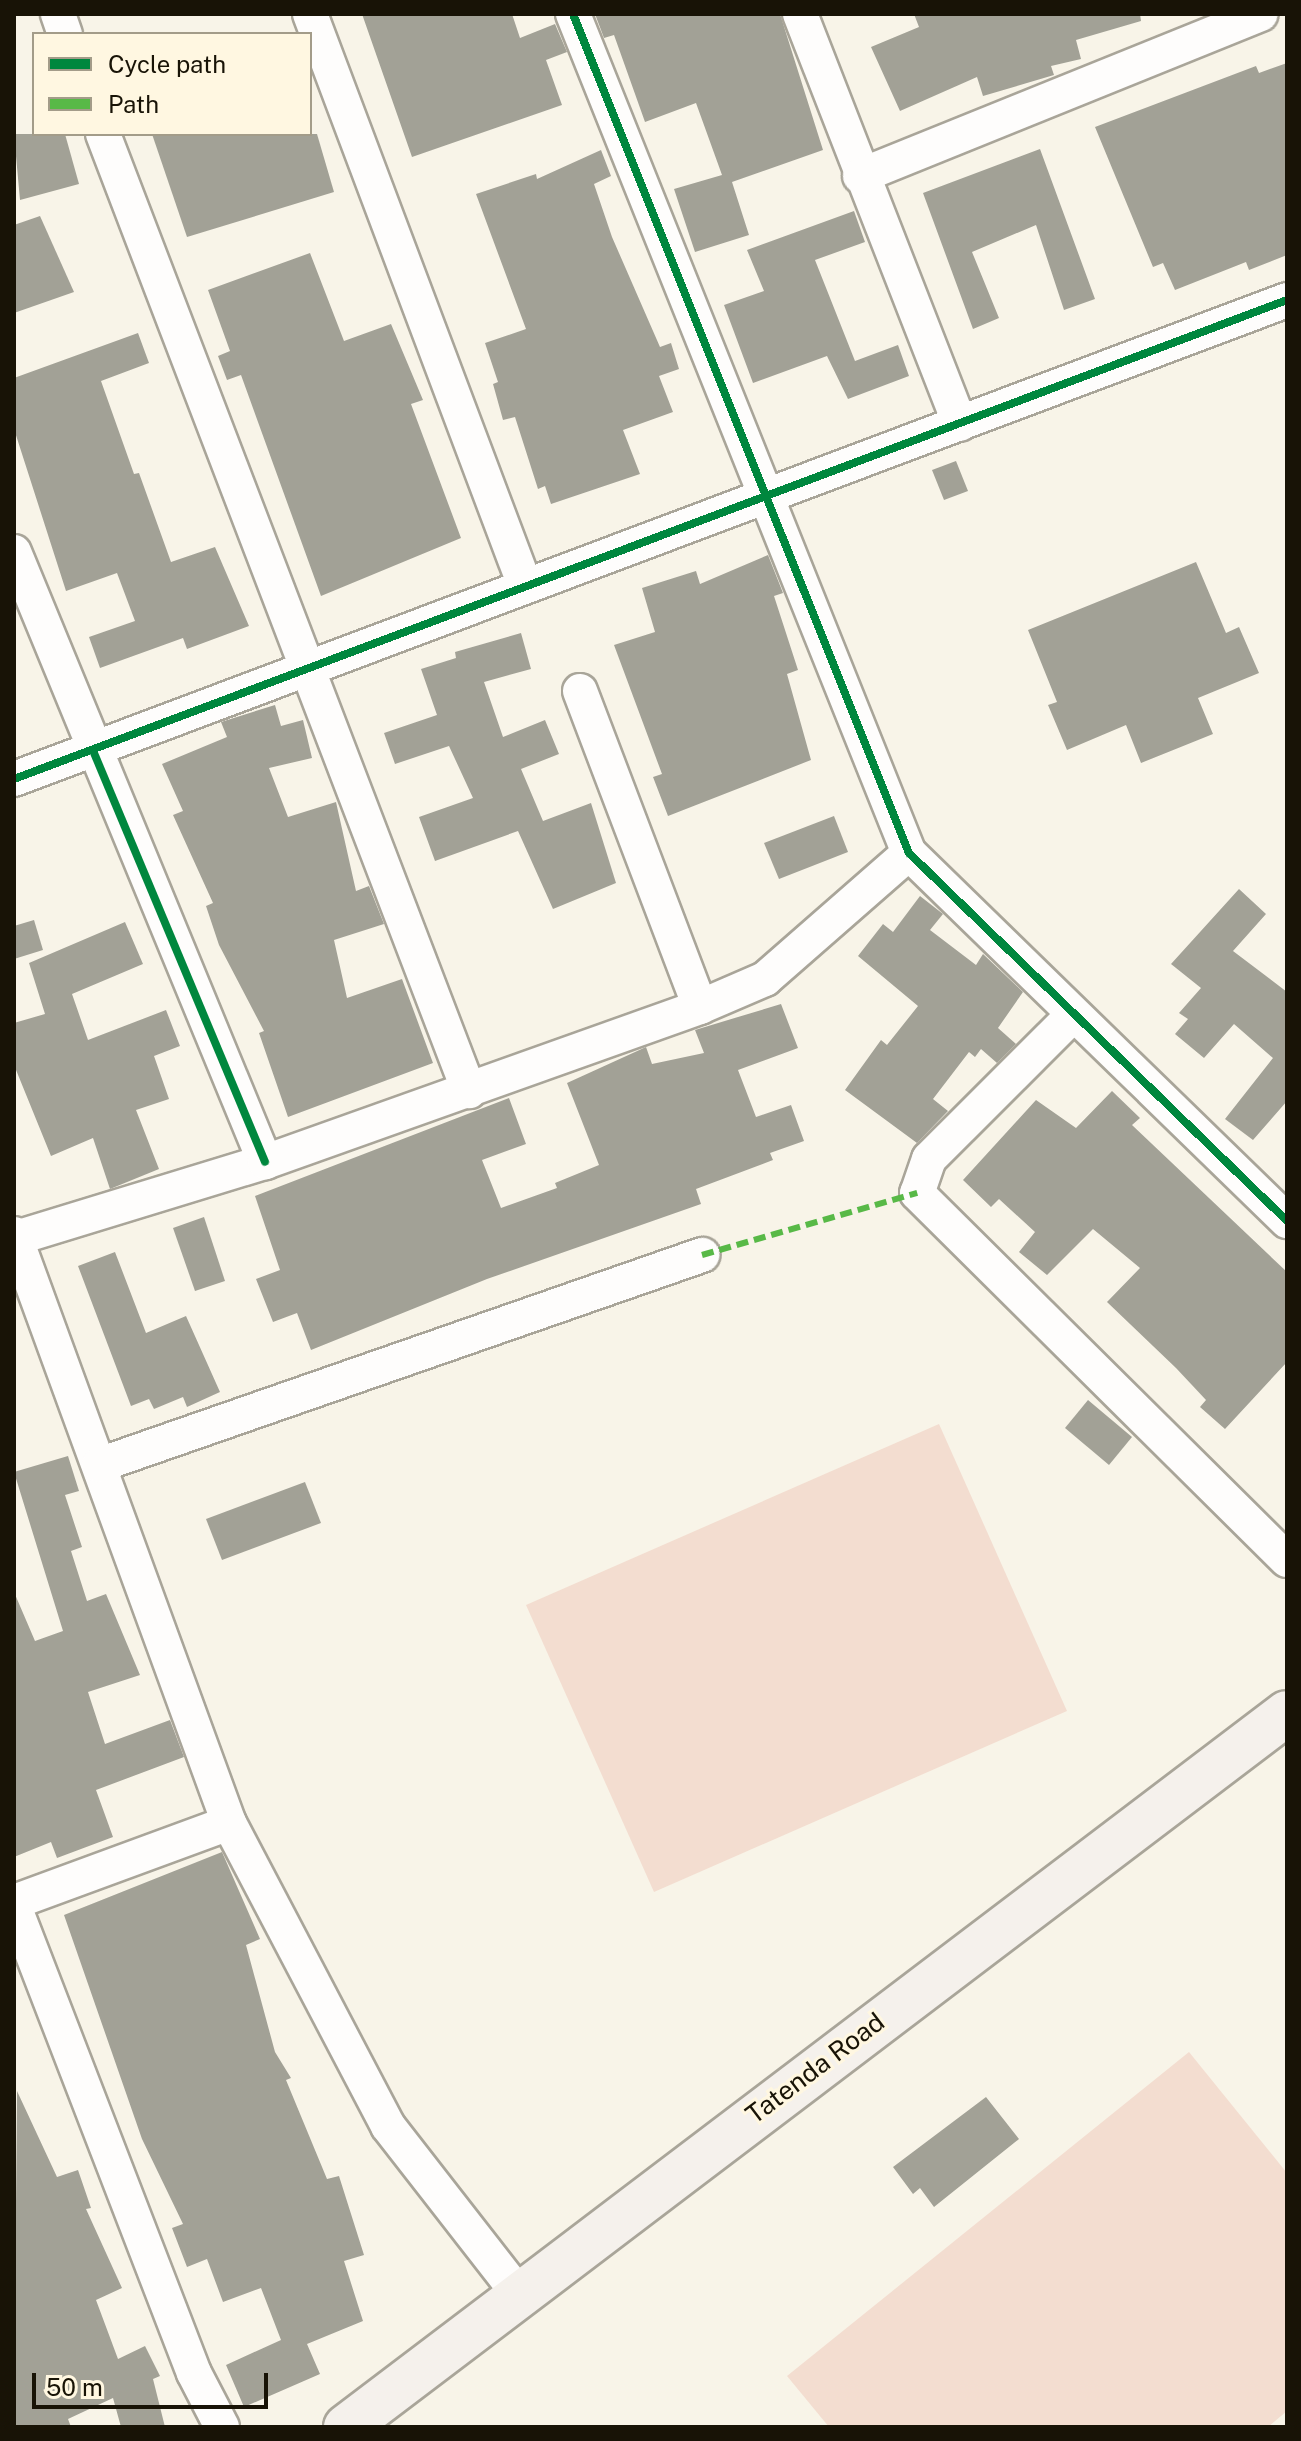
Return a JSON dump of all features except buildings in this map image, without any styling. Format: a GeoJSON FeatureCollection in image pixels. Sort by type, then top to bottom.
{"type":"FeatureCollection","features":[{"type":"Feature","properties":{"kind":"street"},"geometry":{"type":"LineString","coordinates":[[310,14],[524,583]]}},
{"type":"Feature","properties":{"kind":"street"},"geometry":{"type":"LineString","coordinates":[[573,14],[909,853],[1072,1016],[1287,1221]]}},
{"type":"Feature","properties":{"kind":"street"},"geometry":{"type":"LineString","coordinates":[[800,14],[860,176],[960,424]]}},
{"type":"Feature","properties":{"kind":"street"},"geometry":{"type":"LineString","coordinates":[[860,176],[1261,14]]}},
{"type":"Feature","properties":{"kind":"street"},"geometry":{"type":"LineString","coordinates":[[104,136],[469,1091]]}},
{"type":"Feature","properties":{"kind":"street"},"geometry":{"type":"LineString","coordinates":[[14,779],[94,753],[524,583],[764,497],[1287,300]]}},
{"type":"Feature","properties":{"kind":"street"},"geometry":{"type":"LineString","coordinates":[[14,552],[94,753],[265,1162]]}},
{"type":"Feature","properties":{"kind":"street"},"geometry":{"type":"LineString","coordinates":[[580,691],[700,1007]]}},
{"type":"Feature","properties":{"kind":"street"},"geometry":{"type":"LineString","coordinates":[[518,2293],[388,2126],[229,1823],[15,1236],[265,1162],[700,1007],[765,979],[909,853]]}},
{"type":"Feature","properties":{"kind":"street"},"geometry":{"type":"LineString","coordinates":[[1072,1016],[929,1159],[917,1193],[1287,1560]]}},
{"type":"Feature","properties":{"kind":"street"},"geometry":{"type":"LineString","coordinates":[[99,1465],[702,1255]]}},
{"type":"Feature","properties":{"kind":"street","name":"Tatenda Road"},"geometry":{"type":"LineString","coordinates":[[346,2427],[518,2293],[1287,1713]]}},
{"type":"Feature","properties":{"kind":"street"},"geometry":{"type":"LineString","coordinates":[[222,2427],[194,2373],[14,1904],[229,1823]]}},
{"type":"Feature","properties":{"kind":"shaded area"},"geometry":{"type":"Polygon","coordinates":[[[939,1424],[1067,1711],[654,1892],[526,1605],[939,1424]]]}},
{"type":"Feature","properties":{"kind":"shaded area"},"geometry":{"type":"Polygon","coordinates":[[[1189,2052],[1287,2173],[1287,2411],[1268,2427],[829,2427],[787,2376],[1189,2052]]]}},
{"type":"Feature","properties":{"kind":"marked path"},"geometry":{"type":"LineString","coordinates":[[702,1255],[917,1193]]}},
{"type":"Feature","properties":{"kind":"cycle path"},"geometry":{"type":"LineString","coordinates":[[573,14],[909,853],[1287,1221]]}},
{"type":"Feature","properties":{"kind":"cycle path"},"geometry":{"type":"LineString","coordinates":[[14,779],[1287,300]]}},
{"type":"Feature","properties":{"kind":"cycle path"},"geometry":{"type":"LineString","coordinates":[[94,753],[265,1162]]}}]}
